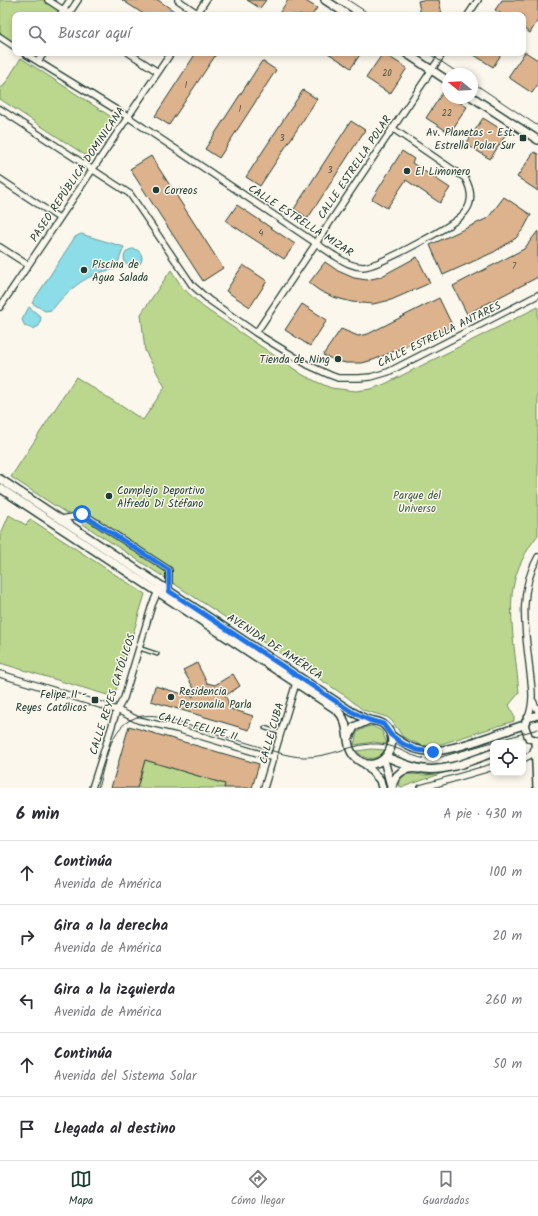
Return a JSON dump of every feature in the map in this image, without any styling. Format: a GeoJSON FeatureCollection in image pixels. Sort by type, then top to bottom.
{"type":"FeatureCollection","features":[{"type":"Feature","properties":{"kind":"main road"},"geometry":{"type":"LineString","coordinates":[[325,0],[343,12]]}},
{"type":"Feature","properties":{"kind":"main road"},"geometry":{"type":"LineString","coordinates":[[411,56],[442,77]]}},
{"type":"Feature","properties":{"kind":"main road"},"geometry":{"type":"LineString","coordinates":[[478,101],[538,140]]}},
{"type":"Feature","properties":{"kind":"main road","name":"AVENIDA DE AMÉRICA"},"geometry":{"type":"LineString","coordinates":[[0,479],[61,519],[340,713],[345,722],[350,752],[358,761],[364,763],[380,780],[382,788]]}},
{"type":"Feature","properties":{"kind":"main road","name":"AVENIDA DE AMÉRICA"},"geometry":{"type":"LineString","coordinates":[[0,488],[159,588],[169,591],[352,712],[369,720],[383,724],[391,735],[407,746],[422,751],[433,752],[471,742],[538,715]]}},
{"type":"Feature","properties":{"kind":"main road"},"geometry":{"type":"LineString","coordinates":[[348,738],[354,727],[369,720]]}},
{"type":"Feature","properties":{"kind":"main road"},"geometry":{"type":"LineString","coordinates":[[526,721],[526,733],[535,743],[538,788]]}},
{"type":"Feature","properties":{"kind":"main road"},"geometry":{"type":"LineString","coordinates":[[364,763],[375,764],[385,758],[392,747],[391,735]]}},
{"type":"Feature","properties":{"kind":"main road"},"geometry":{"type":"LineString","coordinates":[[392,788],[392,782],[402,771],[407,768],[442,769],[490,754]]}},
{"type":"Feature","properties":{"kind":"main road"},"geometry":{"type":"LineString","coordinates":[[385,758],[419,768]]}},
{"type":"Feature","properties":{"kind":"main road"},"geometry":{"type":"LineString","coordinates":[[385,758],[392,788]]}},
{"type":"Feature","properties":{"kind":"street"},"geometry":{"type":"LineString","coordinates":[[48,0],[62,12],[70,0]]}},
{"type":"Feature","properties":{"kind":"street"},"geometry":{"type":"LineString","coordinates":[[70,12],[78,0]]}},
{"type":"Feature","properties":{"kind":"street"},"geometry":{"type":"LineString","coordinates":[[178,0],[194,12]]}},
{"type":"Feature","properties":{"kind":"street"},"geometry":{"type":"LineString","coordinates":[[198,12],[206,0]]}},
{"type":"Feature","properties":{"kind":"street"},"geometry":{"type":"LineString","coordinates":[[470,12],[478,0]]}},
{"type":"Feature","properties":{"kind":"street"},"geometry":{"type":"LineString","coordinates":[[0,37],[12,45]]}},
{"type":"Feature","properties":{"kind":"street","name":"CALLE ESTRELLA MIZAR"},"geometry":{"type":"LineString","coordinates":[[34,56],[38,62],[128,117],[350,265],[364,267],[411,247],[457,221],[465,213],[469,205],[471,195],[470,188],[465,178],[392,128]]}},
{"type":"Feature","properties":{"kind":"street"},"geometry":{"type":"LineString","coordinates":[[38,62],[42,56]]}},
{"type":"Feature","properties":{"kind":"street"},"geometry":{"type":"LineString","coordinates":[[134,56],[158,72]]}},
{"type":"Feature","properties":{"kind":"street","name":"PASEO REPÚBLICA DOMINICANA"},"geometry":{"type":"LineString","coordinates":[[0,307],[169,56]]}},
{"type":"Feature","properties":{"kind":"street","name":"CALLE ESTRELLA POLAR"},"geometry":{"type":"LineString","coordinates":[[256,333],[441,56]]}},
{"type":"Feature","properties":{"kind":"street","name":"CALLE ESTRELLA ANTARES"},"geometry":{"type":"LineString","coordinates":[[0,109],[130,194],[192,285],[209,300],[256,333],[322,373],[338,378],[371,377],[388,372],[538,295]]}},
{"type":"Feature","properties":{"kind":"street"},"geometry":{"type":"LineString","coordinates":[[0,179],[59,218]]}},
{"type":"Feature","properties":{"kind":"street"},"geometry":{"type":"LineString","coordinates":[[0,247],[28,265]]}},
{"type":"Feature","properties":{"kind":"street"},"geometry":{"type":"LineString","coordinates":[[61,519],[85,515],[169,570],[169,591]]}},
{"type":"Feature","properties":{"kind":"street"},"geometry":{"type":"LineString","coordinates":[[538,557],[528,579],[524,603],[533,701],[538,710]]}},
{"type":"Feature","properties":{"kind":"street","name":"CALLE REYES CATÓLICOS"},"geometry":{"type":"LineString","coordinates":[[92,788],[117,710],[124,698],[159,588]]}},
{"type":"Feature","properties":{"kind":"street","name":"CALLE FELIPE II"},"geometry":{"type":"LineString","coordinates":[[0,674],[117,710],[138,720],[177,729],[274,758]]}},
{"type":"Feature","properties":{"kind":"street","name":"CALLE CUBA"},"geometry":{"type":"LineString","coordinates":[[265,786],[296,683]]}},
{"type":"Feature","properties":{"kind":"street"},"geometry":{"type":"LineString","coordinates":[[526,721],[533,701]]}},
{"type":"Feature","properties":{"kind":"street"},"geometry":{"type":"LineString","coordinates":[[526,757],[532,754],[535,743]]}},
{"type":"Feature","properties":{"kind":"street"},"geometry":{"type":"LineString","coordinates":[[421,788],[490,768]]}},
{"type":"Feature","properties":{"kind":"lane"},"geometry":{"type":"LineString","coordinates":[[139,648],[157,654]]}},
{"type":"Feature","properties":{"kind":"lane"},"geometry":{"type":"LineString","coordinates":[[266,728],[282,733]]}},
{"type":"Feature","properties":{"kind":"green space"},"geometry":{"type":"Polygon","coordinates":[[[0,0],[47,0],[64,11],[12,12],[12,41],[0,33],[0,0]]]}},
{"type":"Feature","properties":{"kind":"green space"},"geometry":{"type":"Polygon","coordinates":[[[21,58],[113,118],[88,157],[0,99],[0,87],[3,87],[21,58]]]}},
{"type":"Feature","properties":{"kind":"green space","name":"Parque del Universo"},"geometry":{"type":"Polygon","coordinates":[[[171,270],[182,287],[203,307],[303,375],[331,388],[356,391],[371,389],[385,384],[538,307],[538,535],[522,560],[516,574],[513,588],[512,626],[519,693],[509,705],[514,716],[514,721],[438,745],[423,746],[403,737],[392,721],[387,717],[363,710],[347,697],[11,477],[76,377],[143,420],[165,387],[145,351],[141,314],[171,270]]]}},
{"type":"Feature","properties":{"kind":"green space"},"geometry":{"type":"Polygon","coordinates":[[[9,515],[26,525],[30,519],[145,594],[114,697],[0,663],[0,536],[9,515]]]}},
{"type":"Feature","properties":{"kind":"green space"},"geometry":{"type":"Polygon","coordinates":[[[372,726],[382,731],[387,744],[374,742],[354,745],[357,732],[372,726]]]}},
{"type":"Feature","properties":{"kind":"green space"},"geometry":{"type":"Polygon","coordinates":[[[371,749],[385,750],[382,754],[375,758],[364,757],[357,751],[371,749]]]}},
{"type":"Feature","properties":{"kind":"green space"},"geometry":{"type":"Polygon","coordinates":[[[145,760],[225,784],[224,788],[137,788],[145,760]]]}},
{"type":"Feature","properties":{"kind":"green space"},"geometry":{"type":"Polygon","coordinates":[[[446,772],[403,787],[399,786],[401,778],[407,774],[427,775],[446,772]]]}},
{"type":"Feature","properties":{"kind":"water"},"geometry":{"type":"Polygon","coordinates":[[[81,234],[124,247],[118,263],[114,266],[115,269],[96,274],[79,283],[58,302],[52,310],[45,311],[32,303],[75,237],[81,234]]]}},
{"type":"Feature","properties":{"kind":"water"},"geometry":{"type":"Polygon","coordinates":[[[133,249],[139,252],[142,258],[139,264],[133,267],[127,264],[124,258],[127,252],[133,249]]]}},
{"type":"Feature","properties":{"kind":"water"},"geometry":{"type":"Polygon","coordinates":[[[29,307],[41,317],[39,326],[33,329],[25,326],[22,320],[29,307]]]}},
{"type":"Feature","properties":{"kind":"building"},"geometry":{"type":"Polygon","coordinates":[[[122,0],[158,0],[176,12],[140,12],[122,0]]]}},
{"type":"Feature","properties":{"kind":"building"},"geometry":{"type":"Polygon","coordinates":[[[247,0],[266,0],[260,8],[247,0]]]}},
{"type":"Feature","properties":{"kind":"building"},"geometry":{"type":"Polygon","coordinates":[[[288,0],[304,0],[317,8],[314,12],[280,12],[288,0]]]}},
{"type":"Feature","properties":{"kind":"building"},"geometry":{"type":"Polygon","coordinates":[[[439,0],[441,12],[420,12],[418,1],[439,0]]]}},
{"type":"Feature","properties":{"kind":"building"},"geometry":{"type":"Polygon","coordinates":[[[502,0],[538,0],[538,20],[530,33],[526,30],[526,12],[498,12],[495,10],[502,0]]]}},
{"type":"Feature","properties":{"kind":"building"},"geometry":{"type":"Polygon","coordinates":[[[526,53],[538,60],[538,84],[532,93],[508,77],[522,56],[526,56],[526,53]]]}},
{"type":"Feature","properties":{"kind":"building"},"geometry":{"type":"Polygon","coordinates":[[[194,56],[215,56],[169,125],[155,116],[194,56]]]}},
{"type":"Feature","properties":{"kind":"building"},"geometry":{"type":"Polygon","coordinates":[[[333,56],[359,56],[351,68],[333,56]]]}},
{"type":"Feature","properties":{"kind":"building"},"geometry":{"type":"Polygon","coordinates":[[[381,56],[388,56],[407,68],[390,94],[366,78],[381,56]]]}},
{"type":"Feature","properties":{"kind":"building"},"geometry":{"type":"Polygon","coordinates":[[[476,56],[500,56],[493,67],[476,56]]]}},
{"type":"Feature","properties":{"kind":"building"},"geometry":{"type":"Polygon","coordinates":[[[262,61],[276,70],[219,158],[205,149],[262,61]]]}},
{"type":"Feature","properties":{"kind":"building"},"geometry":{"type":"Polygon","coordinates":[[[303,90],[317,99],[260,186],[246,177],[303,90]]]}},
{"type":"Feature","properties":{"kind":"building"},"geometry":{"type":"Polygon","coordinates":[[[442,94],[442,104],[462,104],[467,107],[450,133],[426,118],[442,94]]]}},
{"type":"Feature","properties":{"kind":"building"},"geometry":{"type":"Polygon","coordinates":[[[483,118],[507,133],[490,159],[466,144],[483,118]]]}},
{"type":"Feature","properties":{"kind":"building"},"geometry":{"type":"Polygon","coordinates":[[[351,121],[365,130],[308,218],[294,209],[351,121]]]}},
{"type":"Feature","properties":{"kind":"building","name":"El Limonero"},"geometry":{"type":"Polygon","coordinates":[[[402,151],[414,159],[412,163],[450,188],[440,203],[406,180],[387,208],[372,199],[402,151]]]}},
{"type":"Feature","properties":{"kind":"building"},"geometry":{"type":"Polygon","coordinates":[[[534,152],[538,154],[538,191],[517,177],[534,152]]]}},
{"type":"Feature","properties":{"kind":"building"},"geometry":{"type":"Polygon","coordinates":[[[151,156],[223,268],[203,281],[130,169],[151,156]]]}},
{"type":"Feature","properties":{"kind":"building"},"geometry":{"type":"Polygon","coordinates":[[[504,197],[531,215],[524,228],[516,238],[494,252],[443,275],[430,245],[488,218],[504,197]]]}},
{"type":"Feature","properties":{"kind":"building"},"geometry":{"type":"Polygon","coordinates":[[[237,205],[295,244],[284,259],[226,221],[237,205]]]}},
{"type":"Feature","properties":{"kind":"building"},"geometry":{"type":"Polygon","coordinates":[[[538,231],[538,277],[467,314],[453,286],[524,249],[538,231]]]}},
{"type":"Feature","properties":{"kind":"building"},"geometry":{"type":"Polygon","coordinates":[[[417,257],[430,283],[391,300],[373,304],[352,302],[333,297],[320,291],[309,283],[325,262],[338,271],[354,278],[367,280],[380,277],[417,257]]]}},
{"type":"Feature","properties":{"kind":"building"},"geometry":{"type":"Polygon","coordinates":[[[243,265],[267,281],[250,307],[226,291],[243,265]]]}},
{"type":"Feature","properties":{"kind":"building"},"geometry":{"type":"Polygon","coordinates":[[[439,298],[453,327],[373,360],[362,363],[346,363],[323,355],[341,329],[358,336],[368,334],[439,298]]]}},
{"type":"Feature","properties":{"kind":"building"},"geometry":{"type":"Polygon","coordinates":[[[302,304],[327,320],[310,346],[285,330],[302,304]]]}},
{"type":"Feature","properties":{"kind":"building","name":"Residencia Personalia Parla"},"geometry":{"type":"Polygon","coordinates":[[[197,663],[207,683],[215,685],[233,674],[240,686],[225,696],[228,701],[228,708],[253,716],[249,730],[151,701],[155,686],[193,697],[195,690],[183,670],[197,663]]]}},
{"type":"Feature","properties":{"kind":"building"},"geometry":{"type":"Polygon","coordinates":[[[129,726],[259,764],[252,788],[224,788],[225,784],[145,760],[137,788],[111,788],[129,726]]]}},
{"type":"Feature","properties":{"kind":"tram line"},"geometry":{"type":"LineString","coordinates":[[348,0],[366,12]]}},
{"type":"Feature","properties":{"kind":"tram line"},"geometry":{"type":"LineString","coordinates":[[433,56],[451,68]]}},
{"type":"Feature","properties":{"kind":"tram line"},"geometry":{"type":"LineString","coordinates":[[478,86],[538,126]]}},
{"type":"Feature","properties":{"kind":"tram line"},"geometry":{"type":"LineString","coordinates":[[98,788],[114,737],[121,727],[130,720],[142,716],[158,716],[298,757],[314,757],[360,745],[379,744],[393,747],[420,758],[434,759],[538,729]]}},
{"type":"Feature","properties":{"kind":"place","name":"Av. Planetas - Est. Estrella Polar Sur"},"geometry":{"type":"Point","coordinates":[523,138]}},
{"type":"Feature","properties":{"kind":"place","name":"El Limonero"},"geometry":{"type":"Point","coordinates":[407,171]}},
{"type":"Feature","properties":{"kind":"place","name":"Correos"},"geometry":{"type":"Point","coordinates":[156,190]}},
{"type":"Feature","properties":{"kind":"place","name":"Piscina de Agua Salada"},"geometry":{"type":"Point","coordinates":[84,270]}},
{"type":"Feature","properties":{"kind":"place","name":"Tienda de Ning"},"geometry":{"type":"Point","coordinates":[338,359]}},
{"type":"Feature","properties":{"kind":"place","name":"Complejo Deportivo Alfredo Di Stéfano"},"geometry":{"type":"Point","coordinates":[109,496]}},
{"type":"Feature","properties":{"kind":"place","name":"Residencia Personalia Parla"},"geometry":{"type":"Point","coordinates":[171,697]}},
{"type":"Feature","properties":{"kind":"place","name":"Felipe II - Reyes Católicos"},"geometry":{"type":"Point","coordinates":[95,700]}},
{"type":"Feature","properties":{"kind":"route"},"geometry":{"type":"LineString","coordinates":[[82,514],[169,570],[169,591],[319,688],[352,712],[369,720],[374,720],[383,724],[391,735],[403,744],[417,750],[433,752]]}}]}
